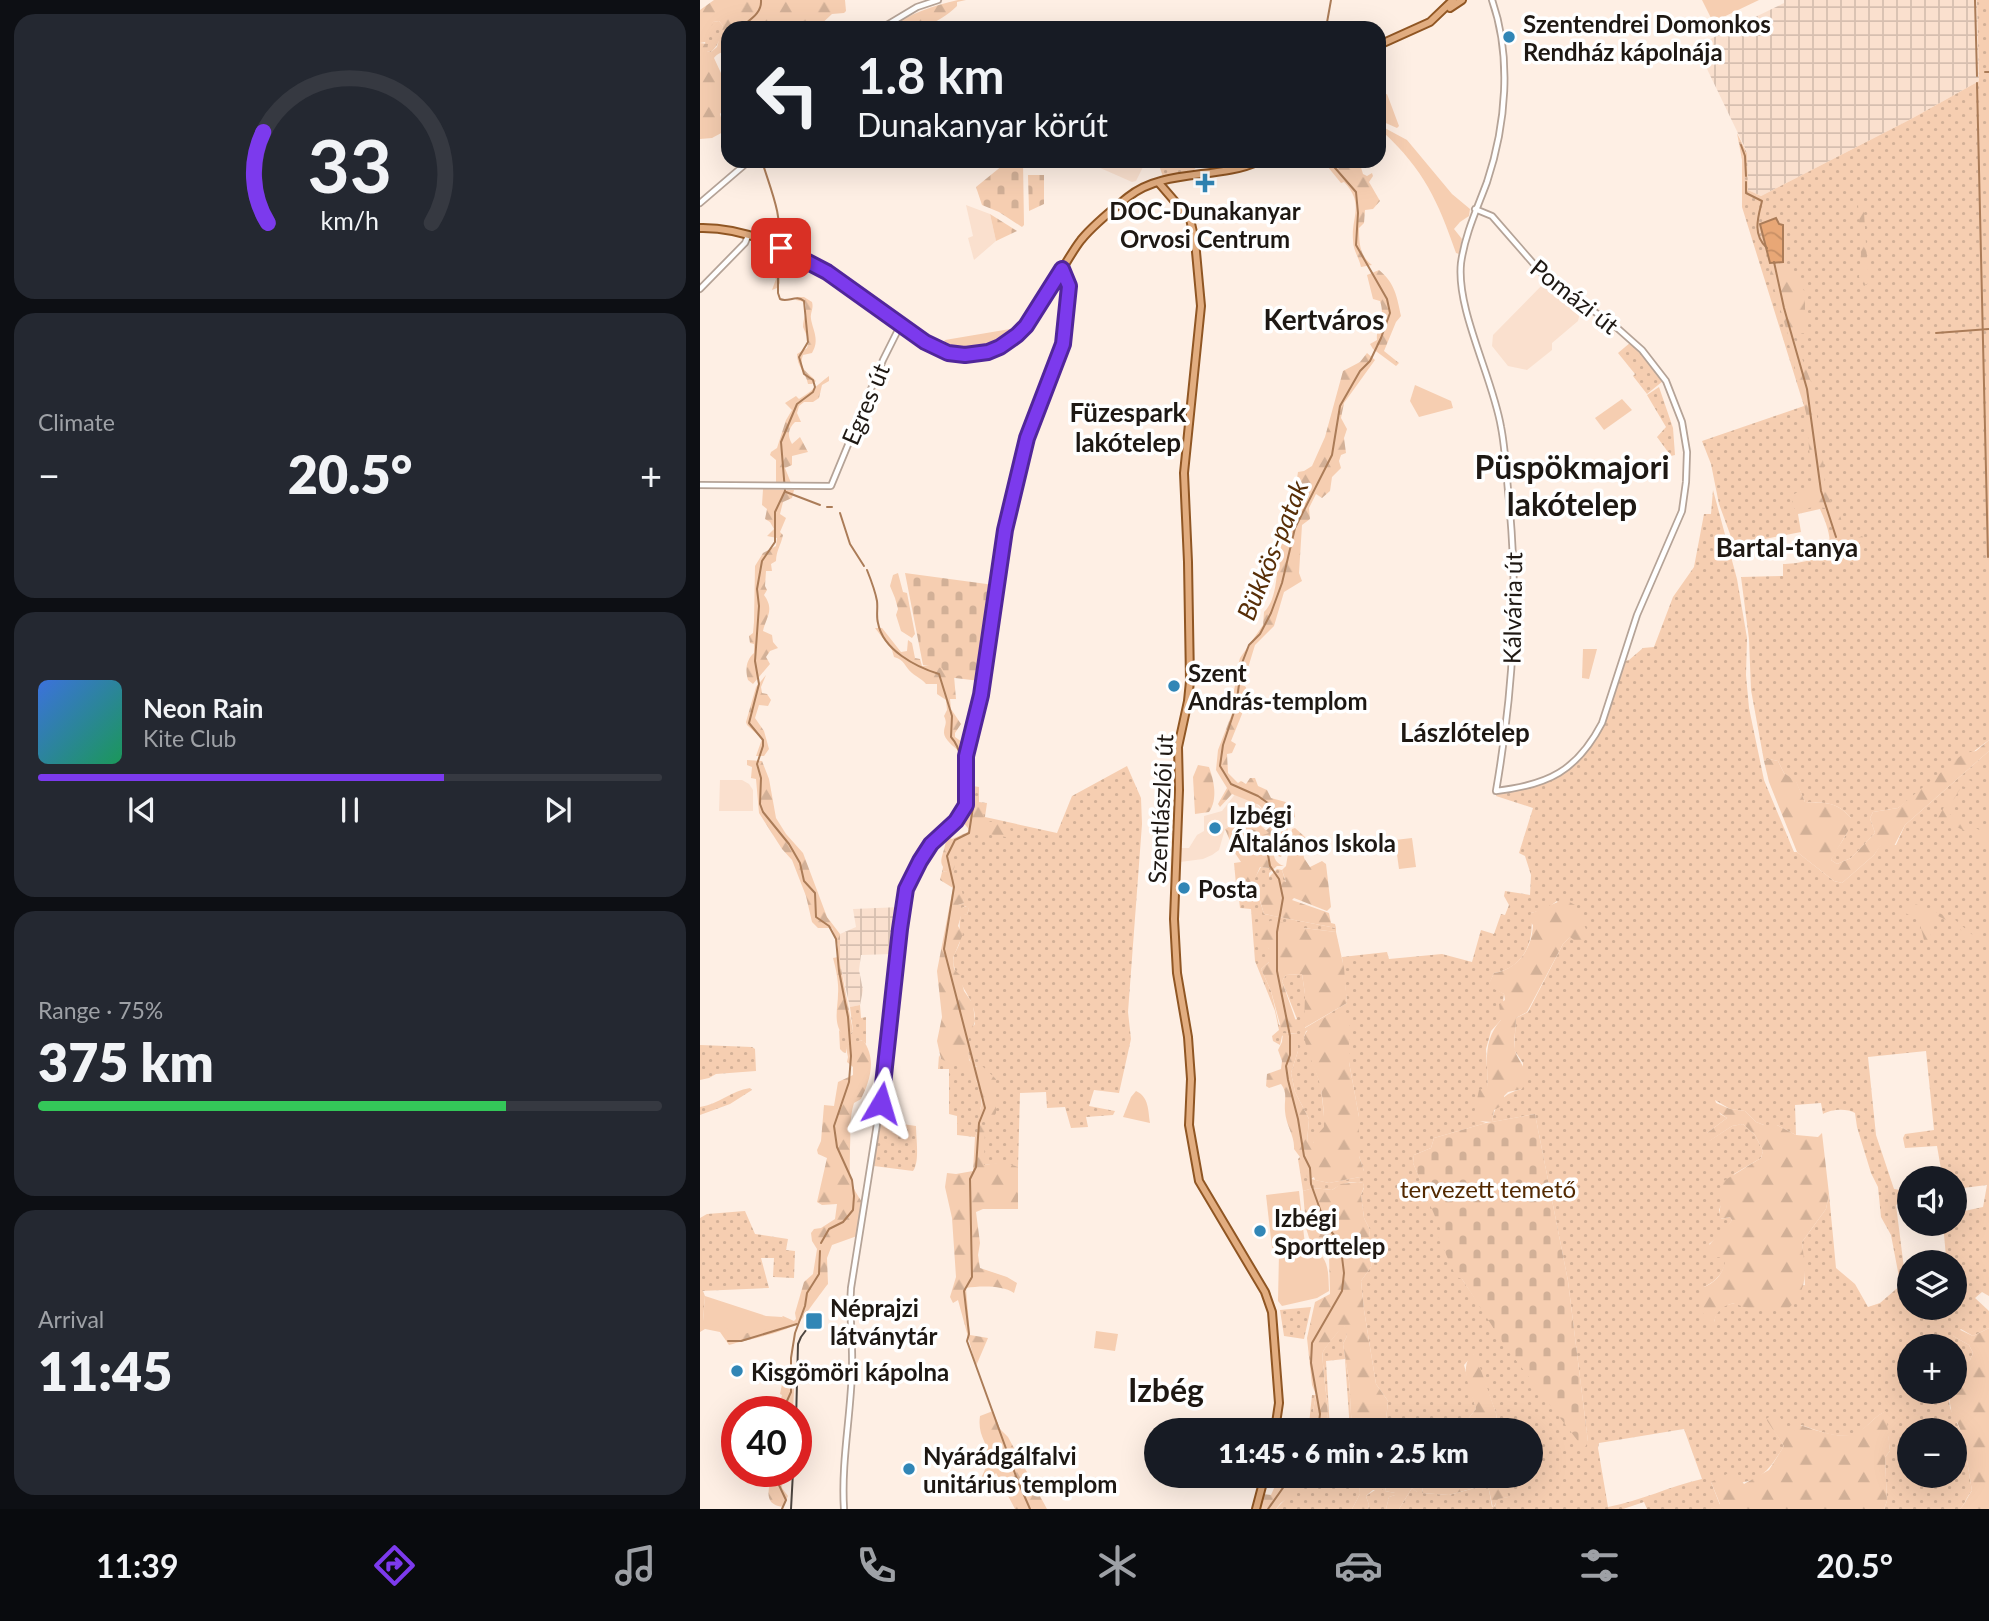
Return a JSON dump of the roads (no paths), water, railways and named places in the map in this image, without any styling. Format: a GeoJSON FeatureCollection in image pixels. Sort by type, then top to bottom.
{"type":"FeatureCollection","features":[{"type":"Feature","properties":{"kind":"main road"},"geometry":{"type":"LineString","coordinates":[[1442,13],[1453,0]]}},
{"type":"Feature","properties":{"kind":"main road"},"geometry":{"type":"LineString","coordinates":[[1386,43],[1430,22],[1462,0]]}},
{"type":"Feature","properties":{"kind":"main road"},"geometry":{"type":"LineString","coordinates":[[701,227],[723,229],[779,247],[827,272],[925,342],[948,353],[965,355],[988,352],[1012,340],[1026,326],[1082,240],[1134,192],[1174,179],[1235,168]]}},
{"type":"Feature","properties":{"kind":"main road"},"geometry":{"type":"LineString","coordinates":[[1170,196],[1170,185],[1174,179]]}},
{"type":"Feature","properties":{"kind":"main road","name":"Szentlászlói út"},"geometry":{"type":"LineString","coordinates":[[1159,183],[1190,219],[1201,306],[1184,473],[1189,681],[1188,701],[1178,747],[1174,919],[1177,972],[1188,1037],[1191,1079],[1189,1125],[1199,1181],[1265,1292],[1272,1312],[1279,1403],[1277,1418]]}},
{"type":"Feature","properties":{"kind":"main road"},"geometry":{"type":"LineString","coordinates":[[1256,1509],[1262,1488]]}},
{"type":"Feature","properties":{"kind":"street"},"geometry":{"type":"LineString","coordinates":[[894,21],[917,7],[938,0]]}},
{"type":"Feature","properties":{"kind":"street","name":"Kálvária út"},"geometry":{"type":"LineString","coordinates":[[1492,0],[1500,22],[1503,104],[1494,159],[1475,209],[1462,262],[1461,285],[1495,397],[1502,431],[1513,551],[1513,663],[1496,791]]}},
{"type":"Feature","properties":{"kind":"street"},"geometry":{"type":"LineString","coordinates":[[700,203],[741,168]]}},
{"type":"Feature","properties":{"kind":"street","name":"Pomázi út"},"geometry":{"type":"LineString","coordinates":[[1475,209],[1492,216],[1546,278],[1615,326],[1642,350],[1670,388],[1682,422],[1687,452],[1682,511],[1637,615],[1602,723],[1582,755],[1566,769],[1542,782],[1496,791]]}},
{"type":"Feature","properties":{"kind":"street"},"geometry":{"type":"LineString","coordinates":[[700,289],[743,245],[748,236]]}},
{"type":"Feature","properties":{"kind":"street"},"geometry":{"type":"LineString","coordinates":[[844,1509],[852,1370],[849,1314],[851,1288],[880,1105],[903,906],[906,889],[920,861],[931,844],[962,813],[968,796],[966,756],[981,695],[1005,530],[1023,453],[1043,393],[1061,353],[1068,291],[1068,278],[1062,269]]}},
{"type":"Feature","properties":{"kind":"street"},"geometry":{"type":"LineString","coordinates":[[1051,287],[1063,285],[1068,291]]}},
{"type":"Feature","properties":{"kind":"street","name":"Egres út"},"geometry":{"type":"LineString","coordinates":[[700,485],[831,486],[899,323]]}},
{"type":"Feature","properties":{"kind":"water"},"geometry":{"type":"Polygon","coordinates":[[[1776,218],[1779,224],[1783,225],[1783,262],[1770,263],[1760,224],[1776,218]]]}},
{"type":"Feature","properties":{"kind":"waterway"},"geometry":{"type":"LineString","coordinates":[[749,21],[757,13],[761,0]]}},
{"type":"Feature","properties":{"kind":"waterway","name":"Bükkös-patak"},"geometry":{"type":"LineString","coordinates":[[1327,21],[1331,0]]}},
{"type":"Feature","properties":{"kind":"waterway"},"geometry":{"type":"LineString","coordinates":[[1975,0],[1977,76]]}},
{"type":"Feature","properties":{"kind":"waterway"},"geometry":{"type":"LineString","coordinates":[[1977,83],[1988,557]]}},
{"type":"Feature","properties":{"kind":"waterway"},"geometry":{"type":"LineString","coordinates":[[1741,145],[1745,156],[1746,176]]}},
{"type":"Feature","properties":{"kind":"waterway"},"geometry":{"type":"LineString","coordinates":[[764,168],[779,223],[779,245]]}},
{"type":"Feature","properties":{"kind":"waterway","name":"Bükkös-patak"},"geometry":{"type":"LineString","coordinates":[[1320,1418],[1311,1363],[1312,1343],[1342,1291],[1344,1273],[1341,1249],[1326,1226],[1311,1184],[1310,1168],[1304,1156],[1286,1066],[1290,1055],[1290,1036],[1277,971],[1277,932],[1283,898],[1279,879],[1270,866],[1267,849],[1278,831],[1279,816],[1272,806],[1258,796],[1231,784],[1220,766],[1223,745],[1236,706],[1242,663],[1249,645],[1260,634],[1271,613],[1282,583],[1295,528],[1332,455],[1340,406],[1360,371],[1370,361],[1390,313],[1387,299],[1356,245],[1356,192],[1335,168]]}},
{"type":"Feature","properties":{"kind":"waterway"},"geometry":{"type":"LineString","coordinates":[[1746,182],[1746,193],[1762,201],[1758,232],[1767,248]]}},
{"type":"Feature","properties":{"kind":"waterway"},"geometry":{"type":"LineString","coordinates":[[778,250],[780,299],[798,298],[804,301],[808,342],[799,357],[804,374],[813,380],[815,387],[813,392],[797,404],[781,442],[785,491],[775,512],[775,542],[762,561],[757,589],[759,606],[755,661],[759,684],[749,723],[763,740],[757,764],[761,778],[760,804],[763,812],[789,844],[800,863],[804,881],[815,893],[816,917],[829,926],[836,939],[848,1017],[851,1056],[849,1082],[834,1126],[837,1147],[852,1180],[853,1210],[843,1222],[829,1229],[821,1243]]}},
{"type":"Feature","properties":{"kind":"waterway"},"geometry":{"type":"LineString","coordinates":[[1774,262],[1807,389],[1821,491],[1836,537]]}},
{"type":"Feature","properties":{"kind":"waterway"},"geometry":{"type":"LineString","coordinates":[[1936,333],[1989,329]]}},
{"type":"Feature","properties":{"kind":"waterway"},"geometry":{"type":"LineString","coordinates":[[786,492],[820,505]]}},
{"type":"Feature","properties":{"kind":"waterway"},"geometry":{"type":"LineString","coordinates":[[827,507],[832,507]]}},
{"type":"Feature","properties":{"kind":"waterway"},"geometry":{"type":"LineString","coordinates":[[840,513],[850,544],[864,566]]}},
{"type":"Feature","properties":{"kind":"waterway"},"geometry":{"type":"LineString","coordinates":[[867,570],[876,597],[878,623],[886,641],[911,662],[939,674],[952,716],[951,737],[960,755],[964,790],[972,796],[969,833],[955,840],[947,856],[954,887],[944,949],[985,1108],[979,1123],[976,1167],[970,1179],[972,1277],[964,1291],[969,1334],[967,1341],[1030,1509]]}},
{"type":"Feature","properties":{"kind":"waterway"},"geometry":{"type":"LineString","coordinates":[[789,1396],[795,1333],[807,1293],[819,1274],[820,1251]]}},
{"type":"Feature","properties":{"kind":"waterway"},"geometry":{"type":"LineString","coordinates":[[728,1341],[741,1341],[797,1324]]}},
{"type":"Feature","properties":{"kind":"waterway"},"geometry":{"type":"LineString","coordinates":[[780,1487],[786,1500],[782,1509]]}},
{"type":"Feature","properties":{"kind":"waterway","name":"Bükkös-patak"},"geometry":{"type":"LineString","coordinates":[[1268,1509],[1283,1488]]}},
{"type":"Feature","properties":{"kind":"tram line"},"geometry":{"type":"LineString","coordinates":[[797,1396],[798,1344],[815,1318]]}},
{"type":"Feature","properties":{"kind":"tram line"},"geometry":{"type":"LineString","coordinates":[[791,1509],[792,1487]]}},
{"type":"Feature","properties":{"kind":"place","name":"Szentendrei Domonkos Rendház kápolnája"},"geometry":{"type":"Point","coordinates":[1509,37]}},
{"type":"Feature","properties":{"kind":"place","name":"DOC-Dunakanyar Orvosi Centrum"},"geometry":{"type":"Point","coordinates":[1205,183]}},
{"type":"Feature","properties":{"kind":"place","name":"Szent András-templom"},"geometry":{"type":"Point","coordinates":[1174,686]}},
{"type":"Feature","properties":{"kind":"place","name":"Izbégi Általános Iskola"},"geometry":{"type":"Point","coordinates":[1215,828]}},
{"type":"Feature","properties":{"kind":"place","name":"Posta"},"geometry":{"type":"Point","coordinates":[1184,888]}},
{"type":"Feature","properties":{"kind":"place","name":"Izbégi Sporttelep"},"geometry":{"type":"Point","coordinates":[1260,1231]}},
{"type":"Feature","properties":{"kind":"place","name":"Néprajzi látványtár"},"geometry":{"type":"Point","coordinates":[814,1321]}},
{"type":"Feature","properties":{"kind":"place","name":"Kisgömöri kápolna"},"geometry":{"type":"Point","coordinates":[737,1371]}},
{"type":"Feature","properties":{"kind":"place","name":"Nyárádgálfalvi unitárius templom"},"geometry":{"type":"Point","coordinates":[909,1469]}},
{"type":"Feature","properties":{"kind":"district","name":"Kertváros"},"geometry":{"type":"Point","coordinates":[1324,319]}},
{"type":"Feature","properties":{"kind":"district","name":"Füzespark lakótelep"},"geometry":{"type":"Point","coordinates":[1128,427]}},
{"type":"Feature","properties":{"kind":"district","name":"Püspökmajori lakótelep"},"geometry":{"type":"Point","coordinates":[1572,484]}},
{"type":"Feature","properties":{"kind":"district","name":"Bartal-tanya"},"geometry":{"type":"Point","coordinates":[1787,547]}},
{"type":"Feature","properties":{"kind":"district","name":"Lászlótelep"},"geometry":{"type":"Point","coordinates":[1465,732]}},
{"type":"Feature","properties":{"kind":"district","name":"Izbég"},"geometry":{"type":"Point","coordinates":[1166,1389]}},
{"type":"Feature","properties":{"kind":"park label","name":"tervezett temető"},"geometry":{"type":"Point","coordinates":[1488,1188]}}]}
